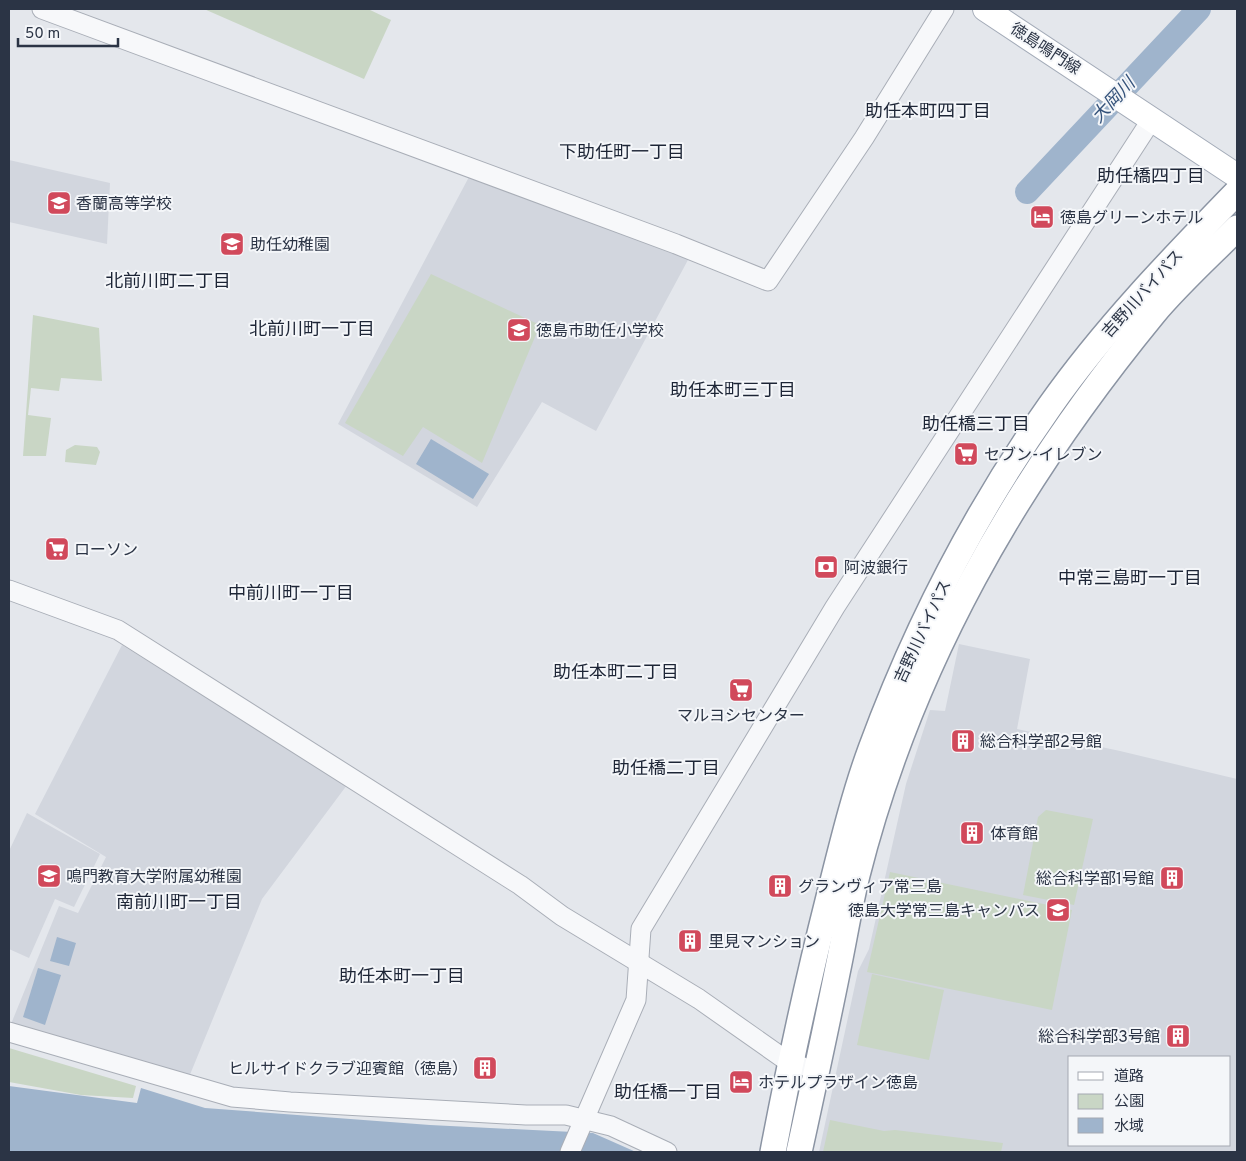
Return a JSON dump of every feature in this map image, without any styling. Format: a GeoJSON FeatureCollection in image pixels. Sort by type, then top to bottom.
{"type":"FeatureCollection","features":[{"type":"Feature","properties":{"kind":"highway","name":"吉野川バイパス"},"geometry":{"type":"LineString","coordinates":[[773,1152],[790,1063],[837,864],[862,774],[907,660],[963,544],[1050,405],[1099,340],[1140,292],[1237,192]]}},
{"type":"Feature","properties":{"kind":"highway","name":"吉野川バイパス"},"geometry":{"type":"LineString","coordinates":[[799,1152],[857,876],[886,780],[944,636],[980,563],[1026,484],[1071,420],[1155,312],[1237,228]]}},
{"type":"Feature","properties":{"kind":"main road","name":"徳島鳴門線"},"geometry":{"type":"LineString","coordinates":[[985,9],[1113,92],[1237,176]]}},
{"type":"Feature","properties":{"kind":"street"},"geometry":{"type":"LineString","coordinates":[[42,9],[676,244],[768,281],[860,143],[944,9]]}},
{"type":"Feature","properties":{"kind":"street"},"geometry":{"type":"LineString","coordinates":[[570,1152],[636,1000],[641,929],[835,607],[1152,119]]}},
{"type":"Feature","properties":{"kind":"street"},"geometry":{"type":"LineString","coordinates":[[9,590],[118,630],[520,885],[562,916],[638,964],[699,999],[790,1063],[816,1072]]}},
{"type":"Feature","properties":{"kind":"street"},"geometry":{"type":"LineString","coordinates":[[9,1032],[232,1097],[526,1115],[566,1115],[582,1124],[611,1126],[667,1152]]}},
{"type":"Feature","properties":{"kind":"shaded area","name":"香蘭高等学校"},"geometry":{"type":"Polygon","coordinates":[[[9,160],[110,183],[107,244],[9,222],[9,160]]]}},
{"type":"Feature","properties":{"kind":"shaded area","name":"徳島市助任小学校"},"geometry":{"type":"Polygon","coordinates":[[[470,175],[689,258],[596,431],[542,402],[477,507],[338,424],[470,175]]]}},
{"type":"Feature","properties":{"kind":"shaded area","name":"徳島大学常三島キャンパス"},"geometry":{"type":"Polygon","coordinates":[[[959,644],[1030,659],[1017,729],[1237,779],[1237,1152],[819,1152],[858,971],[869,949],[906,784],[930,710],[945,711],[959,644]]]}},
{"type":"Feature","properties":{"kind":"shaded area"},"geometry":{"type":"Polygon","coordinates":[[[122,645],[347,785],[262,899],[189,1077],[11,1024],[59,906],[78,913],[106,857],[35,814],[122,645]]]}},
{"type":"Feature","properties":{"kind":"shaded area","name":"鳴門教育大学附属幼稚園"},"geometry":{"type":"Polygon","coordinates":[[[27,813],[100,854],[74,907],[55,899],[29,958],[9,949],[9,851],[27,813]]]}},
{"type":"Feature","properties":{"kind":"green space"},"geometry":{"type":"Polygon","coordinates":[[[204,9],[368,9],[391,20],[364,79],[204,9]]]}},
{"type":"Feature","properties":{"kind":"green space"},"geometry":{"type":"Polygon","coordinates":[[[431,274],[540,325],[482,463],[423,427],[403,456],[345,423],[431,274]]]}},
{"type":"Feature","properties":{"kind":"green space"},"geometry":{"type":"Polygon","coordinates":[[[33,315],[99,328],[102,381],[61,378],[59,391],[31,388],[28,415],[51,418],[46,456],[23,456],[33,315]]]}},
{"type":"Feature","properties":{"kind":"green space"},"geometry":{"type":"Polygon","coordinates":[[[75,445],[97,447],[100,452],[96,465],[65,462],[66,450],[75,445]]]}},
{"type":"Feature","properties":{"kind":"green space"},"geometry":{"type":"Polygon","coordinates":[[[1046,810],[1093,819],[1074,905],[1023,895],[1038,817],[1046,810]]]}},
{"type":"Feature","properties":{"kind":"green space"},"geometry":{"type":"Polygon","coordinates":[[[890,872],[1072,910],[1052,1010],[867,972],[890,872]]]}},
{"type":"Feature","properties":{"kind":"green space"},"geometry":{"type":"Polygon","coordinates":[[[872,974],[944,990],[929,1060],[857,1045],[872,974]]]}},
{"type":"Feature","properties":{"kind":"green space"},"geometry":{"type":"Polygon","coordinates":[[[9,1048],[136,1086],[133,1098],[81,1095],[9,1082],[9,1048]]]}},
{"type":"Feature","properties":{"kind":"green space"},"geometry":{"type":"Polygon","coordinates":[[[830,1120],[884,1131],[895,1130],[1003,1143],[1001,1152],[823,1152],[830,1120]]]}},
{"type":"Feature","properties":{"kind":"water"},"geometry":{"type":"Polygon","coordinates":[[[431,439],[489,474],[473,499],[416,464],[431,439]]]}},
{"type":"Feature","properties":{"kind":"water"},"geometry":{"type":"Polygon","coordinates":[[[57,937],[76,943],[69,966],[50,961],[57,937]]]}},
{"type":"Feature","properties":{"kind":"water"},"geometry":{"type":"Polygon","coordinates":[[[38,968],[61,975],[45,1025],[23,1017],[38,968]]]}},
{"type":"Feature","properties":{"kind":"water"},"geometry":{"type":"Polygon","coordinates":[[[9,1086],[137,1103],[141,1088],[205,1108],[430,1125],[593,1133],[636,1152],[9,1152],[9,1086]]]}},
{"type":"Feature","properties":{"kind":"waterway","name":"大岡川"},"geometry":{"type":"LineString","coordinates":[[1027,192],[1199,9]]}},
{"type":"Feature","properties":{"kind":"place","name":"香蘭高等学校"},"geometry":{"type":"Point","coordinates":[59,203]}},
{"type":"Feature","properties":{"kind":"place","name":"徳島グリーンホテル"},"geometry":{"type":"Point","coordinates":[1042,217]}},
{"type":"Feature","properties":{"kind":"place","name":"助任幼稚園"},"geometry":{"type":"Point","coordinates":[232,244]}},
{"type":"Feature","properties":{"kind":"place","name":"徳島市助任小学校"},"geometry":{"type":"Point","coordinates":[519,330]}},
{"type":"Feature","properties":{"kind":"place","name":"セブン-イレブン"},"geometry":{"type":"Point","coordinates":[966,454]}},
{"type":"Feature","properties":{"kind":"place","name":"ローソン"},"geometry":{"type":"Point","coordinates":[57,549]}},
{"type":"Feature","properties":{"kind":"place","name":"阿波銀行"},"geometry":{"type":"Point","coordinates":[826,567]}},
{"type":"Feature","properties":{"kind":"place","name":"マルヨシセンター"},"geometry":{"type":"Point","coordinates":[741,690]}},
{"type":"Feature","properties":{"kind":"place","name":"総合科学部2号館"},"geometry":{"type":"Point","coordinates":[963,741]}},
{"type":"Feature","properties":{"kind":"place","name":"体育館"},"geometry":{"type":"Point","coordinates":[972,833]}},
{"type":"Feature","properties":{"kind":"place","name":"鳴門教育大学附属幼稚園"},"geometry":{"type":"Point","coordinates":[49,876]}},
{"type":"Feature","properties":{"kind":"place","name":"総合科学部1号館"},"geometry":{"type":"Point","coordinates":[1172,878]}},
{"type":"Feature","properties":{"kind":"place","name":"グランヴィア常三島"},"geometry":{"type":"Point","coordinates":[780,886]}},
{"type":"Feature","properties":{"kind":"place","name":"徳島大学常三島キャンパス"},"geometry":{"type":"Point","coordinates":[1058,910]}},
{"type":"Feature","properties":{"kind":"place","name":"里見マンション"},"geometry":{"type":"Point","coordinates":[690,941]}},
{"type":"Feature","properties":{"kind":"place","name":"総合科学部3号館"},"geometry":{"type":"Point","coordinates":[1178,1036]}},
{"type":"Feature","properties":{"kind":"place","name":"ヒルサイドクラブ迎賓館（徳島）"},"geometry":{"type":"Point","coordinates":[485,1068]}},
{"type":"Feature","properties":{"kind":"place","name":"ホテルプラザイン徳島"},"geometry":{"type":"Point","coordinates":[741,1082]}},
{"type":"Feature","properties":{"kind":"district","name":"助任本町四丁目"},"geometry":{"type":"Point","coordinates":[928,111]}},
{"type":"Feature","properties":{"kind":"district","name":"下助任町一丁目"},"geometry":{"type":"Point","coordinates":[622,152]}},
{"type":"Feature","properties":{"kind":"district","name":"助任橋四丁目"},"geometry":{"type":"Point","coordinates":[1151,176]}},
{"type":"Feature","properties":{"kind":"district","name":"北前川町二丁目"},"geometry":{"type":"Point","coordinates":[168,281]}},
{"type":"Feature","properties":{"kind":"district","name":"北前川町一丁目"},"geometry":{"type":"Point","coordinates":[312,329]}},
{"type":"Feature","properties":{"kind":"district","name":"助任本町三丁目"},"geometry":{"type":"Point","coordinates":[733,390]}},
{"type":"Feature","properties":{"kind":"district","name":"助任橋三丁目"},"geometry":{"type":"Point","coordinates":[976,424]}},
{"type":"Feature","properties":{"kind":"district","name":"中常三島町一丁目"},"geometry":{"type":"Point","coordinates":[1130,578]}},
{"type":"Feature","properties":{"kind":"district","name":"中前川町一丁目"},"geometry":{"type":"Point","coordinates":[291,593]}},
{"type":"Feature","properties":{"kind":"district","name":"助任本町二丁目"},"geometry":{"type":"Point","coordinates":[616,672]}},
{"type":"Feature","properties":{"kind":"district","name":"助任橋二丁目"},"geometry":{"type":"Point","coordinates":[666,768]}},
{"type":"Feature","properties":{"kind":"district","name":"南前川町一丁目"},"geometry":{"type":"Point","coordinates":[179,902]}},
{"type":"Feature","properties":{"kind":"district","name":"助任本町一丁目"},"geometry":{"type":"Point","coordinates":[402,976]}},
{"type":"Feature","properties":{"kind":"district","name":"助任橋一丁目"},"geometry":{"type":"Point","coordinates":[668,1092]}}]}
